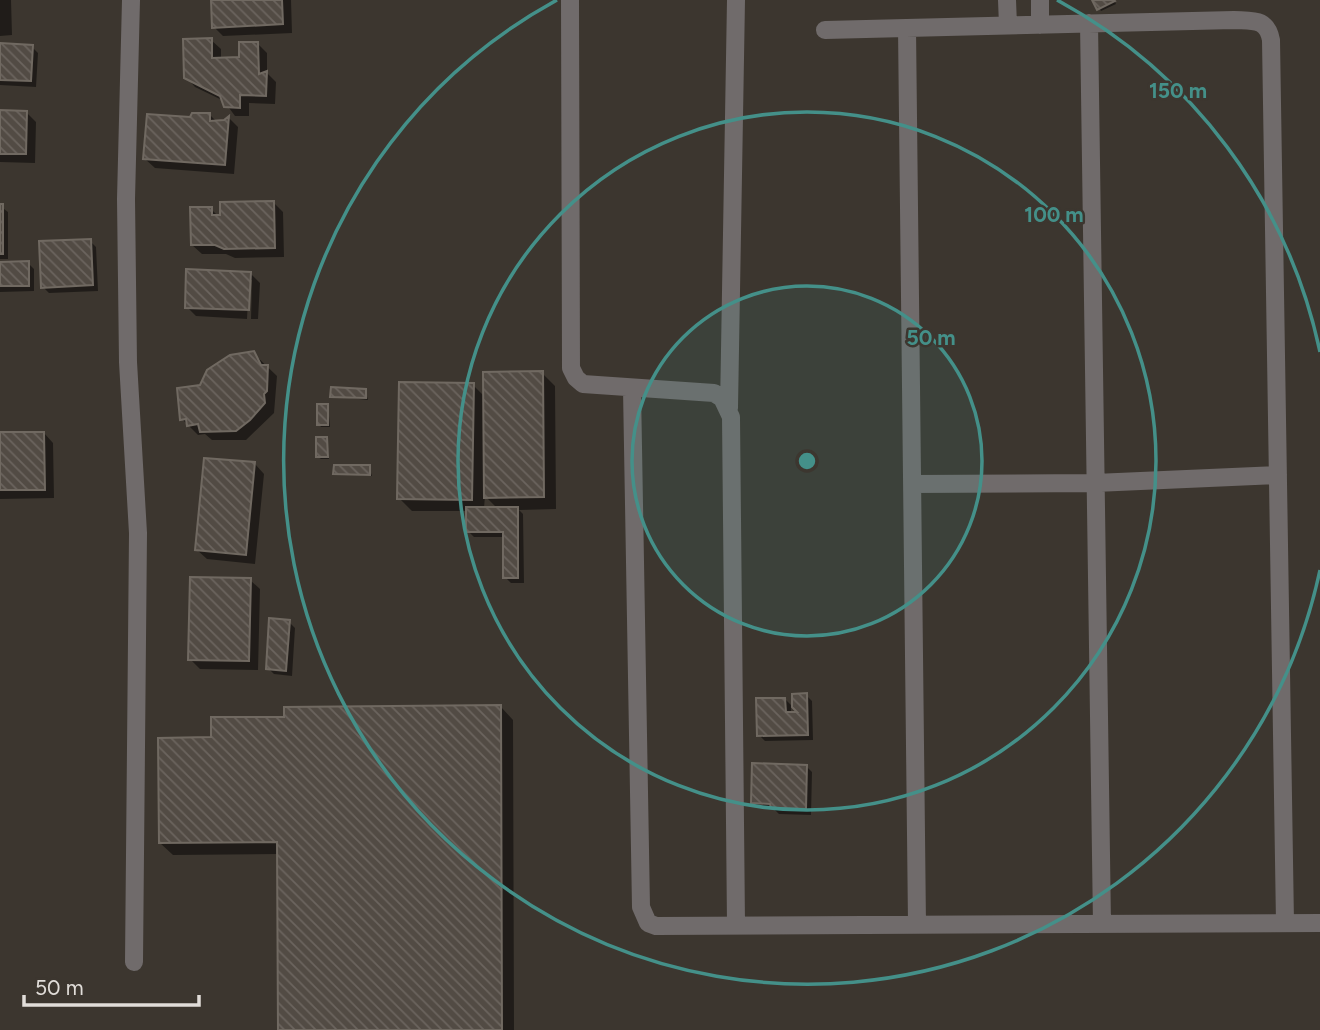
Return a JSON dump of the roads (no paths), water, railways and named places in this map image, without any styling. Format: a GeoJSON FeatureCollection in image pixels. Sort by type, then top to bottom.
{"type":"FeatureCollection","features":[{"type":"Feature","properties":{"kind":"street"},"geometry":{"type":"LineString","coordinates":[[131,0],[127,199],[128,362],[138,533],[134,962]]}},
{"type":"Feature","properties":{"kind":"street"},"geometry":{"type":"LineString","coordinates":[[570,0],[571,368],[583,384],[714,393],[729,408]]}},
{"type":"Feature","properties":{"kind":"street"},"geometry":{"type":"LineString","coordinates":[[736,0],[729,408],[736,924]]}},
{"type":"Feature","properties":{"kind":"street"},"geometry":{"type":"LineString","coordinates":[[1007,0],[1008,25]]}},
{"type":"Feature","properties":{"kind":"street"},"geometry":{"type":"LineString","coordinates":[[1040,0],[1040,25]]}},
{"type":"Feature","properties":{"kind":"street"},"geometry":{"type":"LineString","coordinates":[[825,30],[1234,20],[1257,21],[1269,28],[1285,923]]}},
{"type":"Feature","properties":{"kind":"street"},"geometry":{"type":"LineString","coordinates":[[1088,23],[1102,924]]}},
{"type":"Feature","properties":{"kind":"street"},"geometry":{"type":"LineString","coordinates":[[907,28],[917,924]]}},
{"type":"Feature","properties":{"kind":"street"},"geometry":{"type":"LineString","coordinates":[[632,389],[641,907],[648,923],[656,926],[1320,923]]}},
{"type":"Feature","properties":{"kind":"street"},"geometry":{"type":"LineString","coordinates":[[912,484],[1095,483],[1278,475]]}}]}
